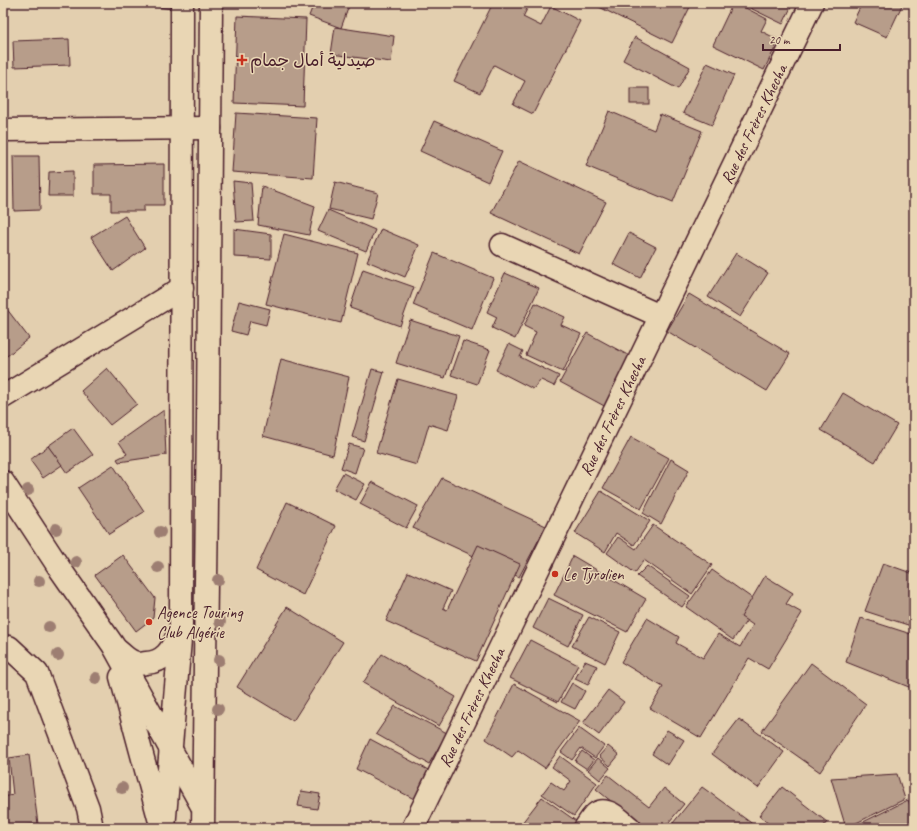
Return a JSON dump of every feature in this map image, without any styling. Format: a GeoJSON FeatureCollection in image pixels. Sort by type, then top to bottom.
{"type":"FeatureCollection","features":[{"type":"Feature","properties":{"kind":"main road"},"geometry":{"type":"LineString","coordinates":[[163,828],[181,628],[182,3]]}},
{"type":"Feature","properties":{"kind":"main road"},"geometry":{"type":"LineString","coordinates":[[203,828],[211,3]]}},
{"type":"Feature","properties":{"kind":"main road","name":"Rue des Frères Khecha"},"geometry":{"type":"LineString","coordinates":[[413,828],[812,3]]}},
{"type":"Feature","properties":{"kind":"main road"},"geometry":{"type":"LineString","coordinates":[[3,130],[210,128]]}},
{"type":"Feature","properties":{"kind":"main road"},"geometry":{"type":"LineString","coordinates":[[502,245],[660,316]]}},
{"type":"Feature","properties":{"kind":"main road"},"geometry":{"type":"LineString","coordinates":[[3,397],[182,288]]}},
{"type":"Feature","properties":{"kind":"main road"},"geometry":{"type":"LineString","coordinates":[[3,482],[60,569],[113,645],[203,807]]}},
{"type":"Feature","properties":{"kind":"main road"},"geometry":{"type":"LineString","coordinates":[[113,645],[134,662],[142,664],[152,663],[169,653],[181,628]]}},
{"type":"Feature","properties":{"kind":"main road"},"geometry":{"type":"LineString","coordinates":[[113,645],[163,828]]}},
{"type":"Feature","properties":{"kind":"main road"},"geometry":{"type":"LineString","coordinates":[[3,646],[9,647],[37,673],[88,808],[92,828]]}},
{"type":"Feature","properties":{"kind":"main road"},"geometry":{"type":"LineString","coordinates":[[585,828],[596,813],[601,811],[608,812],[630,828]]}},
{"type":"Feature","properties":{"kind":"building"},"geometry":{"type":"Polygon","coordinates":[[[129,3],[172,3],[172,9],[129,3]]]}},
{"type":"Feature","properties":{"kind":"building"},"geometry":{"type":"Polygon","coordinates":[[[314,3],[350,3],[341,28],[309,16],[314,3]]]}},
{"type":"Feature","properties":{"kind":"building"},"geometry":{"type":"Polygon","coordinates":[[[493,3],[530,3],[523,17],[541,26],[551,6],[580,21],[533,114],[513,104],[525,81],[494,65],[480,93],[454,81],[493,3]]]}},
{"type":"Feature","properties":{"kind":"building"},"geometry":{"type":"Polygon","coordinates":[[[591,3],[692,3],[672,43],[591,3]]]}},
{"type":"Feature","properties":{"kind":"building"},"geometry":{"type":"Polygon","coordinates":[[[733,3],[736,3],[767,19],[761,31],[779,40],[764,70],[713,45],[733,3]]]}},
{"type":"Feature","properties":{"kind":"building"},"geometry":{"type":"Polygon","coordinates":[[[740,3],[793,3],[783,24],[740,3]]]}},
{"type":"Feature","properties":{"kind":"building"},"geometry":{"type":"Polygon","coordinates":[[[862,3],[903,3],[887,37],[853,22],[862,3]]]}},
{"type":"Feature","properties":{"kind":"building"},"geometry":{"type":"Polygon","coordinates":[[[237,16],[306,19],[303,106],[234,103],[237,16]]]}},
{"type":"Feature","properties":{"kind":"building"},"geometry":{"type":"Polygon","coordinates":[[[335,27],[394,36],[391,62],[331,54],[335,27]]]}},
{"type":"Feature","properties":{"kind":"building"},"geometry":{"type":"Polygon","coordinates":[[[635,37],[690,67],[678,89],[623,60],[635,37]]]}},
{"type":"Feature","properties":{"kind":"building"},"geometry":{"type":"Polygon","coordinates":[[[69,39],[70,65],[14,67],[13,41],[69,39]]]}},
{"type":"Feature","properties":{"kind":"building"},"geometry":{"type":"Polygon","coordinates":[[[707,63],[734,75],[712,125],[683,113],[707,63]]]}},
{"type":"Feature","properties":{"kind":"building"},"geometry":{"type":"Polygon","coordinates":[[[630,88],[649,88],[649,104],[630,104],[630,88]]]}},
{"type":"Feature","properties":{"kind":"building"},"geometry":{"type":"Polygon","coordinates":[[[609,111],[654,130],[660,114],[702,131],[673,202],[586,166],[609,111]]]}},
{"type":"Feature","properties":{"kind":"building"},"geometry":{"type":"Polygon","coordinates":[[[236,113],[317,118],[313,178],[232,172],[236,113]]]}},
{"type":"Feature","properties":{"kind":"building"},"geometry":{"type":"Polygon","coordinates":[[[434,121],[502,151],[488,182],[420,151],[434,121]]]}},
{"type":"Feature","properties":{"kind":"building"},"geometry":{"type":"Polygon","coordinates":[[[13,156],[39,156],[40,210],[14,211],[13,156]]]}},
{"type":"Feature","properties":{"kind":"building"},"geometry":{"type":"Polygon","coordinates":[[[519,161],[606,202],[579,254],[491,213],[519,161]]]}},
{"type":"Feature","properties":{"kind":"building"},"geometry":{"type":"Polygon","coordinates":[[[164,164],[164,205],[144,205],[144,211],[111,211],[111,194],[94,194],[94,165],[164,164]]]}},
{"type":"Feature","properties":{"kind":"building"},"geometry":{"type":"Polygon","coordinates":[[[73,171],[73,196],[48,196],[49,172],[73,171]]]}},
{"type":"Feature","properties":{"kind":"building"},"geometry":{"type":"Polygon","coordinates":[[[233,181],[251,183],[254,221],[236,222],[233,181]]]}},
{"type":"Feature","properties":{"kind":"building"},"geometry":{"type":"Polygon","coordinates":[[[335,182],[378,193],[371,219],[329,209],[335,182]]]}},
{"type":"Feature","properties":{"kind":"building"},"geometry":{"type":"Polygon","coordinates":[[[262,186],[315,206],[309,235],[258,225],[262,186]]]}},
{"type":"Feature","properties":{"kind":"building"},"geometry":{"type":"Polygon","coordinates":[[[328,210],[375,230],[366,251],[318,231],[328,210]]]}},
{"type":"Feature","properties":{"kind":"building"},"geometry":{"type":"Polygon","coordinates":[[[125,216],[145,248],[113,271],[91,237],[125,216]]]}},
{"type":"Feature","properties":{"kind":"building"},"geometry":{"type":"Polygon","coordinates":[[[234,229],[271,234],[271,259],[234,257],[234,229]]]}},
{"type":"Feature","properties":{"kind":"building"},"geometry":{"type":"Polygon","coordinates":[[[381,229],[419,245],[405,277],[367,261],[381,229]]]}},
{"type":"Feature","properties":{"kind":"building"},"geometry":{"type":"Polygon","coordinates":[[[629,233],[656,247],[640,278],[613,264],[629,233]]]}},
{"type":"Feature","properties":{"kind":"building"},"geometry":{"type":"Polygon","coordinates":[[[284,234],[358,253],[341,323],[266,304],[284,234]]]}},
{"type":"Feature","properties":{"kind":"building"},"geometry":{"type":"Polygon","coordinates":[[[434,253],[493,278],[472,330],[413,305],[434,253]]]}},
{"type":"Feature","properties":{"kind":"building"},"geometry":{"type":"Polygon","coordinates":[[[736,253],[768,273],[740,317],[708,297],[736,253]]]}},
{"type":"Feature","properties":{"kind":"building"},"geometry":{"type":"Polygon","coordinates":[[[363,269],[414,287],[400,326],[350,308],[363,269]]]}},
{"type":"Feature","properties":{"kind":"building"},"geometry":{"type":"Polygon","coordinates":[[[505,273],[539,288],[515,339],[492,328],[497,317],[487,312],[505,273]]]}},
{"type":"Feature","properties":{"kind":"building"},"geometry":{"type":"Polygon","coordinates":[[[689,294],[790,354],[767,391],[667,331],[689,294]]]}},
{"type":"Feature","properties":{"kind":"building"},"geometry":{"type":"Polygon","coordinates":[[[239,301],[270,309],[266,325],[250,321],[246,335],[231,331],[239,301]]]}},
{"type":"Feature","properties":{"kind":"building"},"geometry":{"type":"Polygon","coordinates":[[[535,303],[565,317],[561,325],[581,334],[563,372],[526,355],[536,332],[524,326],[535,303]]]}},
{"type":"Feature","properties":{"kind":"building"},"geometry":{"type":"Polygon","coordinates":[[[3,304],[29,338],[7,356],[3,351],[3,304]]]}},
{"type":"Feature","properties":{"kind":"building"},"geometry":{"type":"Polygon","coordinates":[[[410,320],[459,336],[445,378],[396,363],[410,320]]]}},
{"type":"Feature","properties":{"kind":"building"},"geometry":{"type":"Polygon","coordinates":[[[587,333],[635,359],[608,408],[560,382],[587,333]]]}},
{"type":"Feature","properties":{"kind":"building"},"geometry":{"type":"Polygon","coordinates":[[[463,341],[490,350],[477,384],[451,375],[463,341]]]}},
{"type":"Feature","properties":{"kind":"building"},"geometry":{"type":"Polygon","coordinates":[[[509,344],[523,351],[520,357],[559,376],[554,386],[541,380],[533,389],[496,370],[509,344]]]}},
{"type":"Feature","properties":{"kind":"building"},"geometry":{"type":"Polygon","coordinates":[[[281,359],[349,377],[333,455],[263,436],[281,359]]]}},
{"type":"Feature","properties":{"kind":"building"},"geometry":{"type":"Polygon","coordinates":[[[107,368],[137,404],[110,425],[81,391],[107,368]]]}},
{"type":"Feature","properties":{"kind":"building"},"geometry":{"type":"Polygon","coordinates":[[[372,369],[384,372],[364,441],[352,437],[372,369]]]}},
{"type":"Feature","properties":{"kind":"building"},"geometry":{"type":"Polygon","coordinates":[[[398,379],[458,396],[448,430],[429,424],[417,465],[376,453],[398,379]]]}},
{"type":"Feature","properties":{"kind":"building"},"geometry":{"type":"Polygon","coordinates":[[[843,393],[897,425],[875,462],[821,430],[843,393]]]}},
{"type":"Feature","properties":{"kind":"building"},"geometry":{"type":"Polygon","coordinates":[[[164,410],[166,455],[119,462],[117,459],[127,454],[119,442],[164,410]]]}},
{"type":"Feature","properties":{"kind":"building"},"geometry":{"type":"Polygon","coordinates":[[[73,428],[93,455],[67,473],[48,446],[73,428]]]}},
{"type":"Feature","properties":{"kind":"building"},"geometry":{"type":"Polygon","coordinates":[[[631,437],[669,458],[641,509],[603,488],[631,437]]]}},
{"type":"Feature","properties":{"kind":"building"},"geometry":{"type":"Polygon","coordinates":[[[349,444],[363,448],[355,473],[341,468],[349,444]]]}},
{"type":"Feature","properties":{"kind":"building"},"geometry":{"type":"Polygon","coordinates":[[[48,446],[62,465],[43,478],[30,460],[48,446]]]}},
{"type":"Feature","properties":{"kind":"building"},"geometry":{"type":"Polygon","coordinates":[[[671,459],[689,470],[661,524],[643,513],[671,459]]]}},
{"type":"Feature","properties":{"kind":"building"},"geometry":{"type":"Polygon","coordinates":[[[113,465],[144,512],[109,534],[78,488],[113,465]]]}},
{"type":"Feature","properties":{"kind":"building"},"geometry":{"type":"Polygon","coordinates":[[[343,473],[365,484],[356,500],[334,489],[343,473]]]}},
{"type":"Feature","properties":{"kind":"building"},"geometry":{"type":"Polygon","coordinates":[[[442,478],[546,526],[519,577],[413,528],[442,478]]]}},
{"type":"Feature","properties":{"kind":"building"},"geometry":{"type":"Polygon","coordinates":[[[372,482],[418,506],[406,528],[360,504],[372,482]]]}},
{"type":"Feature","properties":{"kind":"building"},"geometry":{"type":"Polygon","coordinates":[[[601,491],[650,521],[634,545],[616,533],[605,552],[575,533],[601,491]]]}},
{"type":"Feature","properties":{"kind":"building"},"geometry":{"type":"Polygon","coordinates":[[[287,502],[336,526],[303,595],[256,570],[287,502]]]}},
{"type":"Feature","properties":{"kind":"building"},"geometry":{"type":"Polygon","coordinates":[[[653,525],[712,565],[692,594],[644,560],[635,573],[607,553],[618,537],[636,549],[653,525]]]}},
{"type":"Feature","properties":{"kind":"building"},"geometry":{"type":"Polygon","coordinates":[[[478,545],[520,564],[476,661],[386,621],[408,572],[451,591],[443,608],[447,610],[478,545]]]}},
{"type":"Feature","properties":{"kind":"building"},"geometry":{"type":"Polygon","coordinates":[[[123,555],[155,598],[153,618],[136,631],[95,575],[123,555]]]}},
{"type":"Feature","properties":{"kind":"building"},"geometry":{"type":"Polygon","coordinates":[[[573,556],[646,599],[627,632],[554,595],[573,556]]]}},
{"type":"Feature","properties":{"kind":"building"},"geometry":{"type":"Polygon","coordinates":[[[883,563],[914,574],[914,627],[865,611],[883,563]]]}},
{"type":"Feature","properties":{"kind":"building"},"geometry":{"type":"Polygon","coordinates":[[[647,566],[690,596],[682,607],[637,576],[647,566]]]}},
{"type":"Feature","properties":{"kind":"building"},"geometry":{"type":"Polygon","coordinates":[[[712,570],[759,603],[733,640],[686,607],[712,570]]]}},
{"type":"Feature","properties":{"kind":"building"},"geometry":{"type":"Polygon","coordinates":[[[765,576],[793,593],[786,604],[802,613],[768,669],[749,658],[701,738],[650,708],[663,687],[621,662],[647,618],[679,637],[676,643],[703,658],[718,634],[740,647],[753,625],[741,617],[765,576]]]}},
{"type":"Feature","properties":{"kind":"building"},"geometry":{"type":"Polygon","coordinates":[[[548,598],[583,615],[568,646],[533,628],[548,598]]]}},
{"type":"Feature","properties":{"kind":"building"},"geometry":{"type":"Polygon","coordinates":[[[287,607],[343,642],[293,721],[237,687],[287,607]]]}},
{"type":"Feature","properties":{"kind":"building"},"geometry":{"type":"Polygon","coordinates":[[[589,617],[620,632],[605,663],[572,646],[589,617]]]}},
{"type":"Feature","properties":{"kind":"building"},"geometry":{"type":"Polygon","coordinates":[[[861,618],[914,635],[914,689],[846,662],[861,618]]]}},
{"type":"Feature","properties":{"kind":"building"},"geometry":{"type":"Polygon","coordinates":[[[530,640],[578,665],[558,702],[510,678],[530,640]]]}},
{"type":"Feature","properties":{"kind":"building"},"geometry":{"type":"Polygon","coordinates":[[[382,654],[456,697],[439,726],[363,683],[382,654]]]}},
{"type":"Feature","properties":{"kind":"building"},"geometry":{"type":"Polygon","coordinates":[[[585,661],[597,666],[588,685],[575,679],[585,661]]]}},
{"type":"Feature","properties":{"kind":"building"},"geometry":{"type":"Polygon","coordinates":[[[811,663],[866,704],[820,772],[762,731],[811,663]]]}},
{"type":"Feature","properties":{"kind":"building"},"geometry":{"type":"Polygon","coordinates":[[[572,683],[585,691],[575,709],[561,702],[572,683]]]}},
{"type":"Feature","properties":{"kind":"building"},"geometry":{"type":"Polygon","coordinates":[[[514,684],[580,721],[545,768],[518,750],[512,757],[486,739],[514,684]]]}},
{"type":"Feature","properties":{"kind":"building"},"geometry":{"type":"Polygon","coordinates":[[[608,690],[624,702],[599,735],[583,723],[608,690]]]}},
{"type":"Feature","properties":{"kind":"building"},"geometry":{"type":"Polygon","coordinates":[[[395,706],[447,733],[429,764],[376,734],[395,706]]]}},
{"type":"Feature","properties":{"kind":"building"},"geometry":{"type":"Polygon","coordinates":[[[739,719],[784,752],[758,788],[712,754],[739,719]]]}},
{"type":"Feature","properties":{"kind":"building"},"geometry":{"type":"Polygon","coordinates":[[[579,728],[604,746],[595,758],[581,748],[572,760],[561,752],[579,728]]]}},
{"type":"Feature","properties":{"kind":"building"},"geometry":{"type":"Polygon","coordinates":[[[667,730],[684,740],[668,765],[652,754],[667,730]]]}},
{"type":"Feature","properties":{"kind":"building"},"geometry":{"type":"Polygon","coordinates":[[[370,739],[432,772],[418,801],[356,769],[370,739]]]}},
{"type":"Feature","properties":{"kind":"building"},"geometry":{"type":"Polygon","coordinates":[[[608,746],[619,755],[610,766],[599,756],[608,746]]]}},
{"type":"Feature","properties":{"kind":"building"},"geometry":{"type":"Polygon","coordinates":[[[582,751],[594,760],[587,769],[575,761],[582,751]]]}},
{"type":"Feature","properties":{"kind":"building"},"geometry":{"type":"Polygon","coordinates":[[[29,755],[38,824],[3,828],[3,797],[13,795],[9,758],[29,755]]]}},
{"type":"Feature","properties":{"kind":"building"},"geometry":{"type":"Polygon","coordinates":[[[560,756],[597,783],[574,816],[542,794],[551,782],[564,791],[571,781],[552,767],[560,756]]]}},
{"type":"Feature","properties":{"kind":"building"},"geometry":{"type":"Polygon","coordinates":[[[598,758],[610,768],[600,780],[588,770],[598,758]]]}},
{"type":"Feature","properties":{"kind":"building"},"geometry":{"type":"Polygon","coordinates":[[[897,774],[905,799],[846,828],[831,778],[897,774]]]}},
{"type":"Feature","properties":{"kind":"building"},"geometry":{"type":"Polygon","coordinates":[[[608,775],[649,807],[664,788],[684,804],[664,828],[644,828],[596,789],[608,775]]]}},
{"type":"Feature","properties":{"kind":"building"},"geometry":{"type":"Polygon","coordinates":[[[702,787],[758,828],[669,828],[702,787]]]}},
{"type":"Feature","properties":{"kind":"building"},"geometry":{"type":"Polygon","coordinates":[[[782,787],[827,822],[822,828],[774,828],[759,816],[782,787]]]}},
{"type":"Feature","properties":{"kind":"building"},"geometry":{"type":"Polygon","coordinates":[[[301,791],[320,794],[317,809],[298,806],[301,791]]]}},
{"type":"Feature","properties":{"kind":"building"},"geometry":{"type":"Polygon","coordinates":[[[542,797],[576,821],[570,828],[518,828],[542,797]]]}},
{"type":"Feature","properties":{"kind":"building"},"geometry":{"type":"Polygon","coordinates":[[[908,800],[914,812],[914,828],[851,828],[908,800]]]}},
{"type":"Feature","properties":{"kind":"place","name":"صيدلية أمال جمام"},"geometry":{"type":"Point","coordinates":[242,60]}},
{"type":"Feature","properties":{"kind":"place","name":"Le Tyrolien"},"geometry":{"type":"Point","coordinates":[555,574]}},
{"type":"Feature","properties":{"kind":"place","name":"Agence Touring Club Algérie"},"geometry":{"type":"Point","coordinates":[149,622]}}]}
